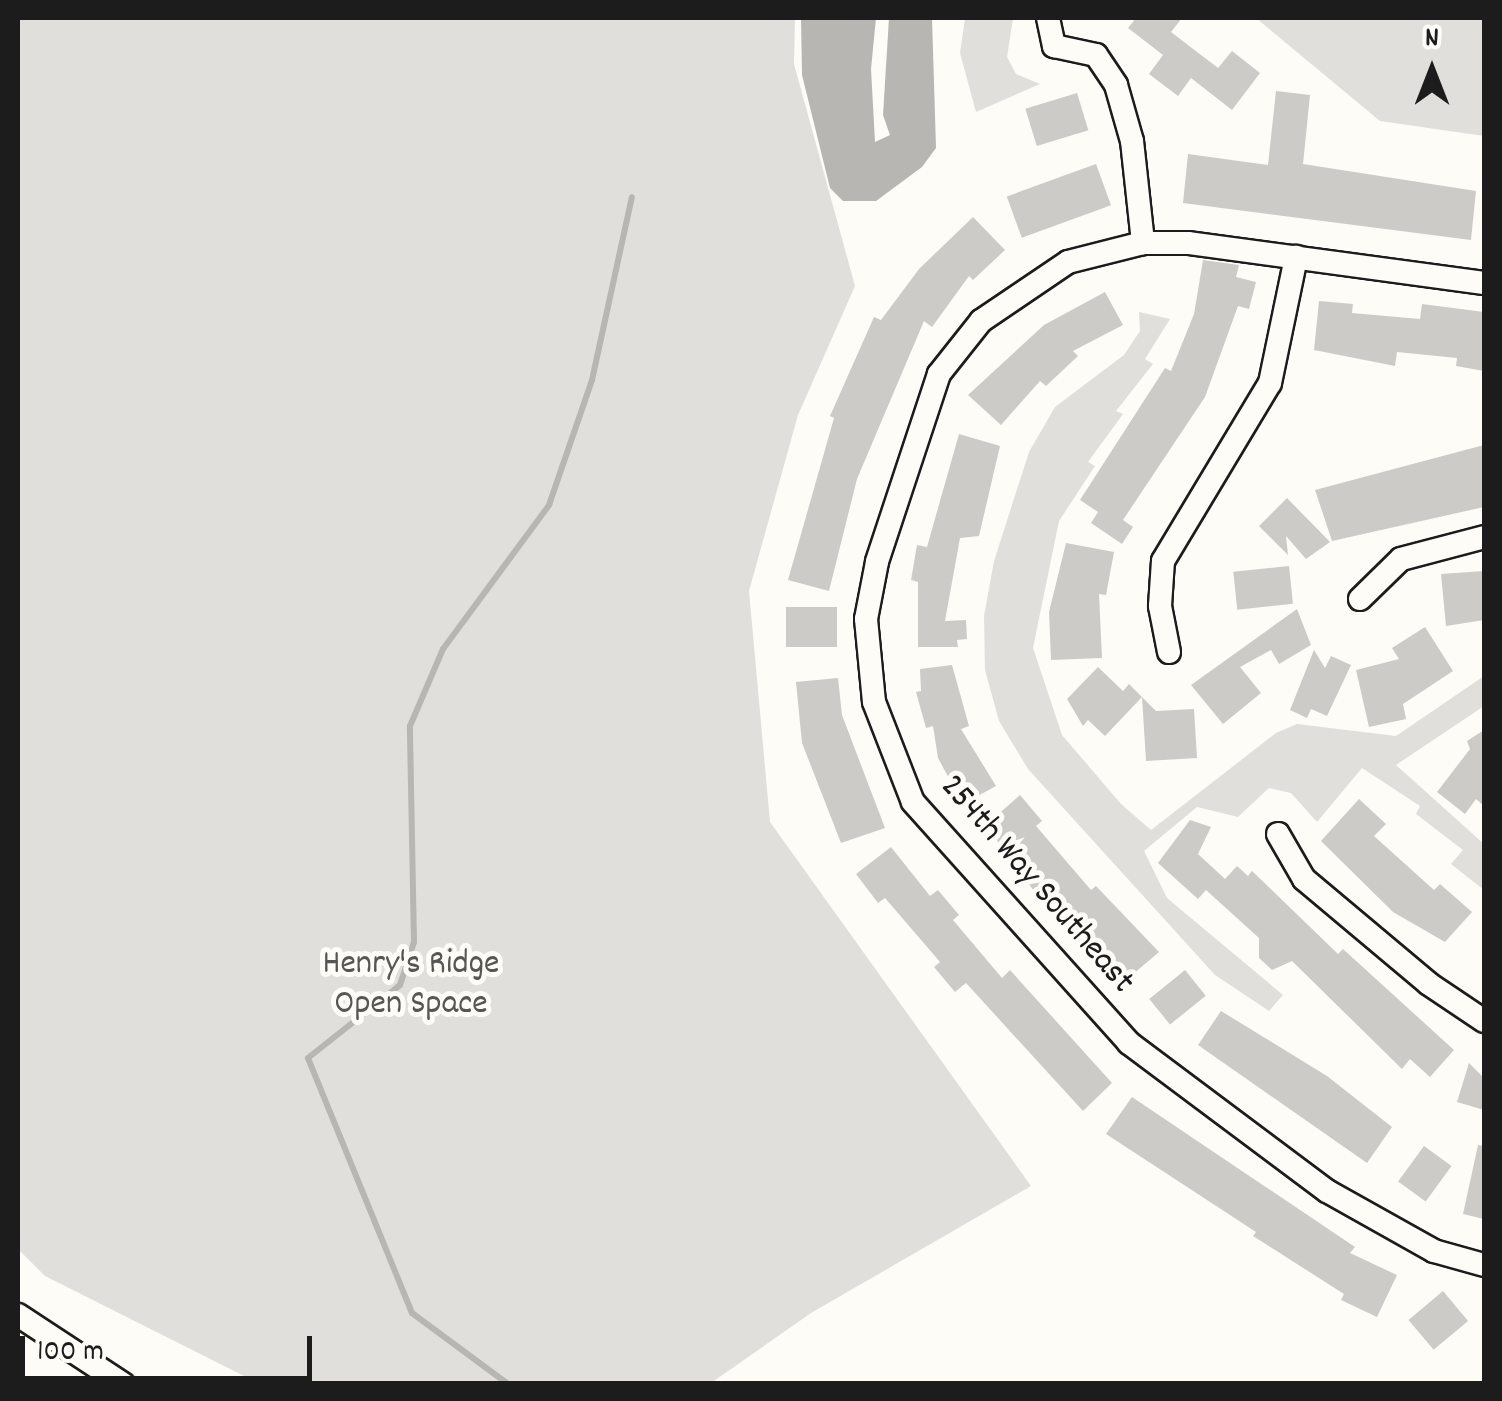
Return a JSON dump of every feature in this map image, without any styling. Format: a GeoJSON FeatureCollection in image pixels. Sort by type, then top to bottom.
{"type":"FeatureCollection","features":[{"type":"Feature","properties":{"kind":"street"},"geometry":{"type":"LineString","coordinates":[[1048,18],[1054,46],[1096,55],[1116,84],[1132,140],[1144,242],[1296,257],[1484,283]]}},
{"type":"Feature","properties":{"kind":"street","name":"254th Way Southeast"},"geometry":{"type":"LineString","coordinates":[[1144,242],[1068,262],[1042,276],[981,321],[939,374],[877,562],[866,619],[867,663],[886,744],[935,833],[1156,1069],[1327,1191],[1434,1250],[1484,1265]]}},
{"type":"Feature","properties":{"kind":"street"},"geometry":{"type":"LineString","coordinates":[[1169,652],[1160,606],[1163,561],[1270,383],[1296,257]]}},
{"type":"Feature","properties":{"kind":"street"},"geometry":{"type":"LineString","coordinates":[[1360,598],[1401,559],[1484,537]]}},
{"type":"Feature","properties":{"kind":"street"},"geometry":{"type":"LineString","coordinates":[[1278,834],[1304,879],[1429,984],[1484,1021]]}},
{"type":"Feature","properties":{"kind":"street"},"geometry":{"type":"LineString","coordinates":[[18,1315],[123,1384]]}},
{"type":"Feature","properties":{"kind":"green space","name":"Henry's Ridge Open Space"},"geometry":{"type":"Polygon","coordinates":[[[18,18],[795,18],[794,64],[855,286],[798,415],[749,591],[770,822],[1031,1186],[811,1313],[711,1383],[258,1383],[45,1276],[18,1249],[18,18]]]}},
{"type":"Feature","properties":{"kind":"green space"},"geometry":{"type":"Polygon","coordinates":[[[965,18],[1013,18],[1007,57],[1016,74],[1040,84],[976,112],[960,53],[965,18]]]}},
{"type":"Feature","properties":{"kind":"green space"},"geometry":{"type":"Polygon","coordinates":[[[1256,18],[1484,18],[1484,136],[1380,121],[1256,18]]]}},
{"type":"Feature","properties":{"kind":"green space"},"geometry":{"type":"Polygon","coordinates":[[[1139,312],[1170,319],[1145,359],[1153,364],[1116,411],[1123,414],[1088,462],[1095,466],[1059,521],[1033,648],[1062,735],[1121,804],[1151,830],[1276,733],[1297,724],[1396,736],[1484,676],[1484,706],[1396,765],[1484,844],[1484,890],[1451,864],[1463,850],[1416,814],[1420,806],[1362,768],[1317,822],[1291,793],[1269,788],[1238,817],[1197,807],[1144,851],[1167,898],[1283,995],[1269,1011],[1215,975],[1028,769],[999,721],[985,670],[984,616],[994,561],[1029,452],[1055,407],[1124,355],[1140,331],[1139,312]]]}},
{"type":"Feature","properties":{"kind":"shaded area"},"geometry":{"type":"Polygon","coordinates":[[[801,18],[876,18],[871,69],[875,142],[890,135],[883,115],[889,18],[932,18],[936,148],[922,167],[876,201],[843,201],[830,188],[802,75],[801,18]]]}},
{"type":"Feature","properties":{"kind":"building"},"geometry":{"type":"Polygon","coordinates":[[[1136,18],[1182,18],[1171,32],[1218,68],[1232,51],[1260,73],[1232,110],[1191,78],[1178,96],[1149,74],[1163,55],[1128,28],[1136,18]]]}},
{"type":"Feature","properties":{"kind":"building"},"geometry":{"type":"Polygon","coordinates":[[[1276,91],[1310,95],[1303,164],[1476,191],[1471,240],[1183,203],[1188,154],[1268,165],[1276,91]]]}},
{"type":"Feature","properties":{"kind":"building"},"geometry":{"type":"Polygon","coordinates":[[[1077,93],[1088,130],[1037,146],[1025,109],[1077,93]]]}},
{"type":"Feature","properties":{"kind":"building"},"geometry":{"type":"Polygon","coordinates":[[[1096,164],[1111,205],[1022,238],[1007,196],[1096,164]]]}},
{"type":"Feature","properties":{"kind":"building"},"geometry":{"type":"Polygon","coordinates":[[[973,217],[1005,250],[973,280],[969,276],[932,327],[924,321],[857,479],[829,591],[788,580],[834,418],[830,416],[874,317],[881,320],[919,269],[973,217]]]}},
{"type":"Feature","properties":{"kind":"building"},"geometry":{"type":"Polygon","coordinates":[[[1203,260],[1239,265],[1236,277],[1256,282],[1249,309],[1238,306],[1205,397],[1123,520],[1133,527],[1122,544],[1091,523],[1098,512],[1080,500],[1165,368],[1171,371],[1194,314],[1203,260]]]}},
{"type":"Feature","properties":{"kind":"building"},"geometry":{"type":"Polygon","coordinates":[[[1105,292],[1123,325],[1073,351],[1078,356],[1046,386],[1040,381],[1001,425],[968,395],[1044,325],[1105,292]]]}},
{"type":"Feature","properties":{"kind":"building"},"geometry":{"type":"Polygon","coordinates":[[[1319,301],[1353,304],[1352,313],[1420,319],[1422,304],[1484,312],[1484,371],[1456,366],[1457,358],[1397,352],[1395,366],[1314,350],[1319,301]]]}},
{"type":"Feature","properties":{"kind":"building"},"geometry":{"type":"Polygon","coordinates":[[[959,434],[1000,446],[979,536],[960,538],[945,621],[966,620],[967,639],[957,640],[958,647],[918,647],[918,582],[911,580],[917,545],[927,547],[959,434]]]}},
{"type":"Feature","properties":{"kind":"building"},"geometry":{"type":"Polygon","coordinates":[[[1484,445],[1484,507],[1332,541],[1315,490],[1484,445]]]}},
{"type":"Feature","properties":{"kind":"building"},"geometry":{"type":"Polygon","coordinates":[[[1287,498],[1330,542],[1306,559],[1286,536],[1288,555],[1259,526],[1287,498]]]}},
{"type":"Feature","properties":{"kind":"building"},"geometry":{"type":"Polygon","coordinates":[[[1066,543],[1114,552],[1106,595],[1099,594],[1102,658],[1051,660],[1049,612],[1066,543]]]}},
{"type":"Feature","properties":{"kind":"building"},"geometry":{"type":"Polygon","coordinates":[[[1289,566],[1293,604],[1237,610],[1233,572],[1289,566]]]}},
{"type":"Feature","properties":{"kind":"building"},"geometry":{"type":"Polygon","coordinates":[[[1484,571],[1484,620],[1446,626],[1441,574],[1484,571]]]}},
{"type":"Feature","properties":{"kind":"building"},"geometry":{"type":"Polygon","coordinates":[[[786,607],[837,607],[837,647],[786,647],[786,607]]]}},
{"type":"Feature","properties":{"kind":"building"},"geometry":{"type":"Polygon","coordinates":[[[1297,609],[1311,645],[1279,664],[1271,650],[1240,667],[1261,693],[1223,724],[1191,685],[1297,609]]]}},
{"type":"Feature","properties":{"kind":"building"},"geometry":{"type":"Polygon","coordinates":[[[1425,627],[1453,671],[1403,704],[1406,719],[1369,727],[1356,670],[1399,659],[1392,648],[1425,627]]]}},
{"type":"Feature","properties":{"kind":"building"},"geometry":{"type":"Polygon","coordinates":[[[1314,650],[1325,668],[1331,656],[1351,665],[1327,716],[1311,709],[1307,718],[1290,710],[1314,650]]]}},
{"type":"Feature","properties":{"kind":"building"},"geometry":{"type":"Polygon","coordinates":[[[952,665],[969,726],[961,729],[996,786],[963,804],[938,758],[933,726],[926,728],[916,692],[921,691],[920,669],[952,665]]]}},
{"type":"Feature","properties":{"kind":"building"},"geometry":{"type":"Polygon","coordinates":[[[1098,667],[1123,691],[1129,684],[1142,697],[1105,736],[1088,720],[1083,726],[1067,699],[1098,667]]]}},
{"type":"Feature","properties":{"kind":"building"},"geometry":{"type":"Polygon","coordinates":[[[838,678],[842,715],[885,828],[841,843],[802,743],[796,682],[838,678]]]}},
{"type":"Feature","properties":{"kind":"building"},"geometry":{"type":"Polygon","coordinates":[[[1142,697],[1156,711],[1194,709],[1197,758],[1146,761],[1142,697]]]}},
{"type":"Feature","properties":{"kind":"building"},"geometry":{"type":"Polygon","coordinates":[[[1484,730],[1484,806],[1476,799],[1465,814],[1437,792],[1470,749],[1467,741],[1484,730]]]}},
{"type":"Feature","properties":{"kind":"building"},"geometry":{"type":"Polygon","coordinates":[[[1020,795],[1042,821],[1036,826],[1091,890],[1096,886],[1159,952],[1125,981],[1044,894],[1039,898],[986,825],[1020,795]]]}},
{"type":"Feature","properties":{"kind":"building"},"geometry":{"type":"Polygon","coordinates":[[[1359,799],[1386,824],[1374,836],[1434,890],[1440,884],[1472,912],[1445,942],[1393,912],[1321,841],[1359,799]]]}},
{"type":"Feature","properties":{"kind":"building"},"geometry":{"type":"Polygon","coordinates":[[[1190,820],[1211,827],[1198,854],[1225,879],[1237,866],[1248,876],[1252,871],[1338,954],[1343,949],[1454,1050],[1430,1077],[1410,1059],[1402,1069],[1292,961],[1272,970],[1259,958],[1259,938],[1206,890],[1198,899],[1158,863],[1190,820]]]}},
{"type":"Feature","properties":{"kind":"building"},"geometry":{"type":"Polygon","coordinates":[[[891,847],[930,896],[938,890],[959,915],[953,920],[1002,978],[1010,970],[1112,1083],[1083,1111],[966,983],[955,992],[934,967],[940,962],[885,898],[878,903],[856,874],[891,847]]]}},
{"type":"Feature","properties":{"kind":"building"},"geometry":{"type":"Polygon","coordinates":[[[1185,970],[1206,996],[1170,1025],[1149,999],[1185,970]]]}},
{"type":"Feature","properties":{"kind":"building"},"geometry":{"type":"Polygon","coordinates":[[[1221,1011],[1327,1076],[1392,1127],[1367,1163],[1198,1045],[1221,1011]]]}},
{"type":"Feature","properties":{"kind":"building"},"geometry":{"type":"Polygon","coordinates":[[[1469,1063],[1484,1078],[1484,1110],[1457,1102],[1469,1063]]]}},
{"type":"Feature","properties":{"kind":"building"},"geometry":{"type":"Polygon","coordinates":[[[1132,1097],[1355,1247],[1350,1253],[1397,1275],[1377,1317],[1341,1300],[1344,1294],[1106,1134],[1132,1097]]]}},
{"type":"Feature","properties":{"kind":"building"},"geometry":{"type":"Polygon","coordinates":[[[1478,1145],[1484,1146],[1484,1219],[1463,1214],[1478,1145]]]}},
{"type":"Feature","properties":{"kind":"building"},"geometry":{"type":"Polygon","coordinates":[[[1424,1146],[1452,1166],[1426,1202],[1398,1182],[1424,1146]]]}},
{"type":"Feature","properties":{"kind":"building"},"geometry":{"type":"Polygon","coordinates":[[[1443,1291],[1468,1321],[1434,1350],[1409,1320],[1443,1291]]]}},
{"type":"Feature","properties":{"kind":"waterway"},"geometry":{"type":"LineString","coordinates":[[508,1384],[412,1313],[308,1058],[400,985],[414,942],[410,726],[443,649],[549,505],[592,380],[632,197]]}}]}
